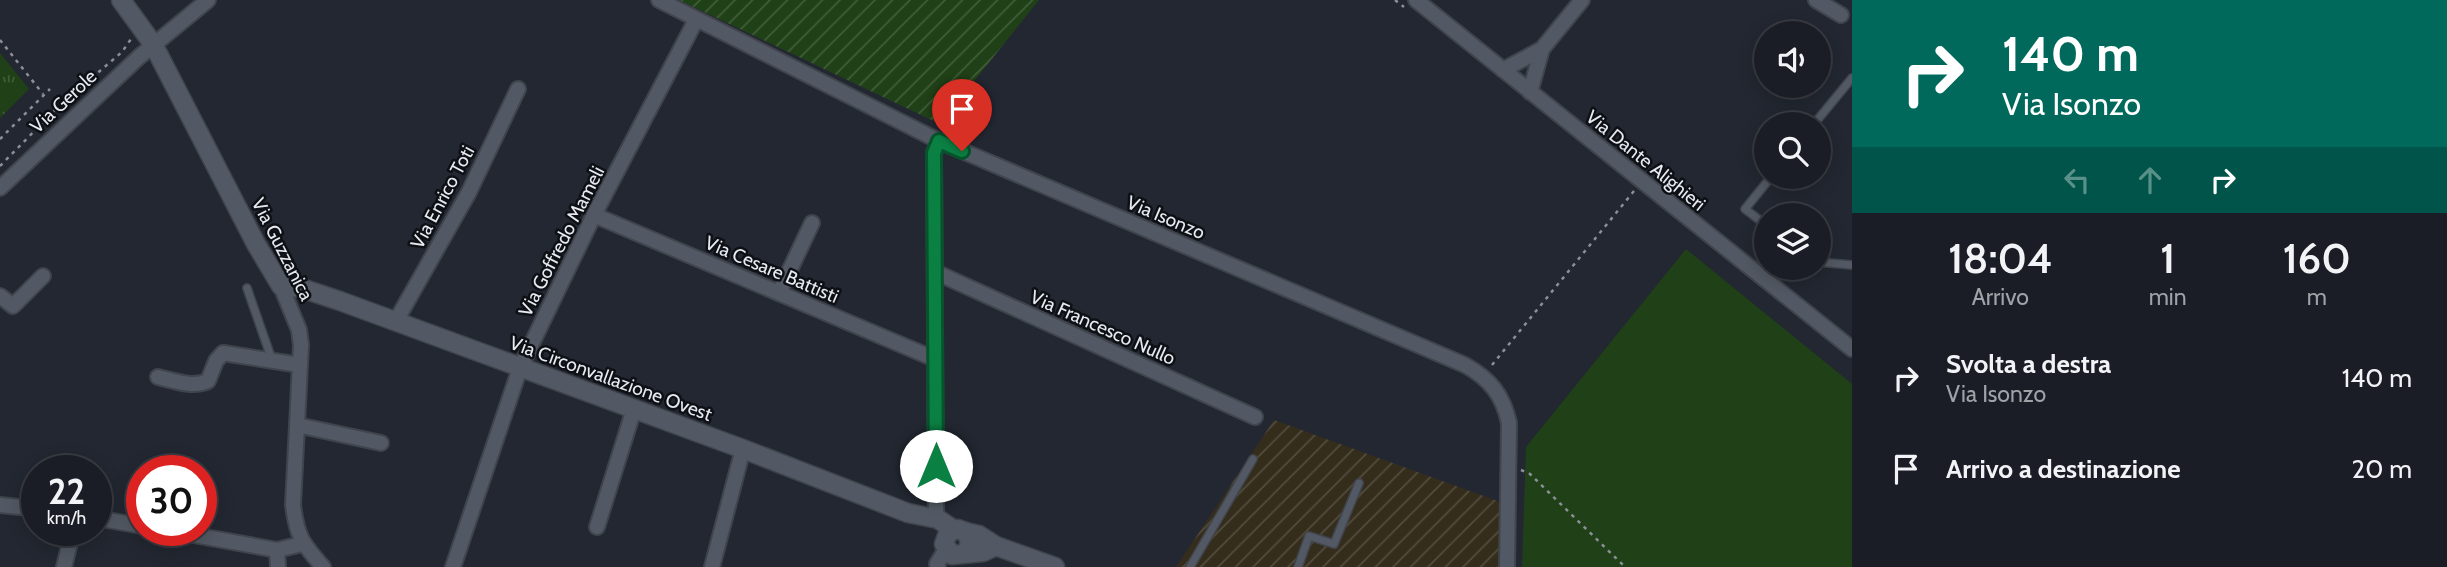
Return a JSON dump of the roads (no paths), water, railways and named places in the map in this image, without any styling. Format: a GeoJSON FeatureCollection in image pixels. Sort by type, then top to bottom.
{"type":"FeatureCollection","features":[{"type":"Feature","properties":{"kind":"street","name":"Via Guzzanica"},"geometry":{"type":"LineString","coordinates":[[121,0],[153,44],[256,244],[281,286],[299,330],[298,425],[293,505],[296,528],[302,544],[323,567]]}},
{"type":"Feature","properties":{"kind":"street","name":"Via Gerole"},"geometry":{"type":"LineString","coordinates":[[0,188],[153,44],[208,0]]}},
{"type":"Feature","properties":{"kind":"street","name":"Via Isonzo"},"geometry":{"type":"LineString","coordinates":[[659,0],[939,141],[1465,365],[1484,376],[1505,404],[1509,423],[1507,567]]}},
{"type":"Feature","properties":{"kind":"street","name":"Via Dante Alighieri"},"geometry":{"type":"LineString","coordinates":[[1416,0],[1852,349]]}},
{"type":"Feature","properties":{"kind":"street"},"geometry":{"type":"LineString","coordinates":[[1503,70],[1542,49],[1582,0]]}},
{"type":"Feature","properties":{"kind":"street"},"geometry":{"type":"LineString","coordinates":[[1816,0],[1841,15]]}},
{"type":"Feature","properties":{"kind":"street","name":"Via Goffredo Mameli"},"geometry":{"type":"LineString","coordinates":[[453,567],[520,368],[594,215],[696,20]]}},
{"type":"Feature","properties":{"kind":"street"},"geometry":{"type":"LineString","coordinates":[[1530,92],[1542,49]]}},
{"type":"Feature","properties":{"kind":"street","name":"Via Enrico Toti"},"geometry":{"type":"LineString","coordinates":[[396,321],[469,192],[518,89]]}},
{"type":"Feature","properties":{"kind":"street"},"geometry":{"type":"LineString","coordinates":[[930,518],[935,359],[934,153],[939,141]]}},
{"type":"Feature","properties":{"kind":"street","name":"Via Cesare Battisti"},"geometry":{"type":"LineString","coordinates":[[594,215],[935,359]]}},
{"type":"Feature","properties":{"kind":"street"},"geometry":{"type":"LineString","coordinates":[[779,293],[812,223]]}},
{"type":"Feature","properties":{"kind":"street","name":"Via Francesco Nullo"},"geometry":{"type":"LineString","coordinates":[[935,272],[1255,417]]}},
{"type":"Feature","properties":{"kind":"street"},"geometry":{"type":"LineString","coordinates":[[0,296],[13,306],[43,276]]}},
{"type":"Feature","properties":{"kind":"street","name":"Via Circonvallazione Ovest"},"geometry":{"type":"LineString","coordinates":[[281,286],[301,288],[396,321],[930,518],[956,546],[979,535],[996,545],[1055,567]]}},
{"type":"Feature","properties":{"kind":"street"},"geometry":{"type":"LineString","coordinates":[[158,377],[197,385],[204,383],[208,381],[216,361],[223,353],[300,365]]}},
{"type":"Feature","properties":{"kind":"street"},"geometry":{"type":"LineString","coordinates":[[597,527],[634,409]]}},
{"type":"Feature","properties":{"kind":"street"},"geometry":{"type":"LineString","coordinates":[[298,425],[381,443]]}},
{"type":"Feature","properties":{"kind":"street"},"geometry":{"type":"LineString","coordinates":[[712,567],[743,449]]}},
{"type":"Feature","properties":{"kind":"street"},"geometry":{"type":"LineString","coordinates":[[0,505],[21,507]]}},
{"type":"Feature","properties":{"kind":"street"},"geometry":{"type":"LineString","coordinates":[[217,539],[277,550],[302,544]]}},
{"type":"Feature","properties":{"kind":"street"},"geometry":{"type":"LineString","coordinates":[[64,567],[69,546]]}},
{"type":"Feature","properties":{"kind":"street"},"geometry":{"type":"LineString","coordinates":[[938,567],[956,546]]}},
{"type":"Feature","properties":{"kind":"street"},"geometry":{"type":"LineString","coordinates":[[277,550],[278,567]]}},
{"type":"Feature","properties":{"kind":"lane"},"geometry":{"type":"LineString","coordinates":[[1824,112],[1852,78]]}},
{"type":"Feature","properties":{"kind":"lane"},"geometry":{"type":"LineString","coordinates":[[1754,216],[1745,209],[1761,189]]}},
{"type":"Feature","properties":{"kind":"lane"},"geometry":{"type":"LineString","coordinates":[[1831,263],[1852,265]]}},
{"type":"Feature","properties":{"kind":"lane"},"geometry":{"type":"LineString","coordinates":[[247,288],[272,361]]}},
{"type":"Feature","properties":{"kind":"lane"},"geometry":{"type":"LineString","coordinates":[[1190,567],[1253,459]]}},
{"type":"Feature","properties":{"kind":"lane"},"geometry":{"type":"LineString","coordinates":[[1298,567],[1309,536],[1334,544],[1359,483]]}}]}
